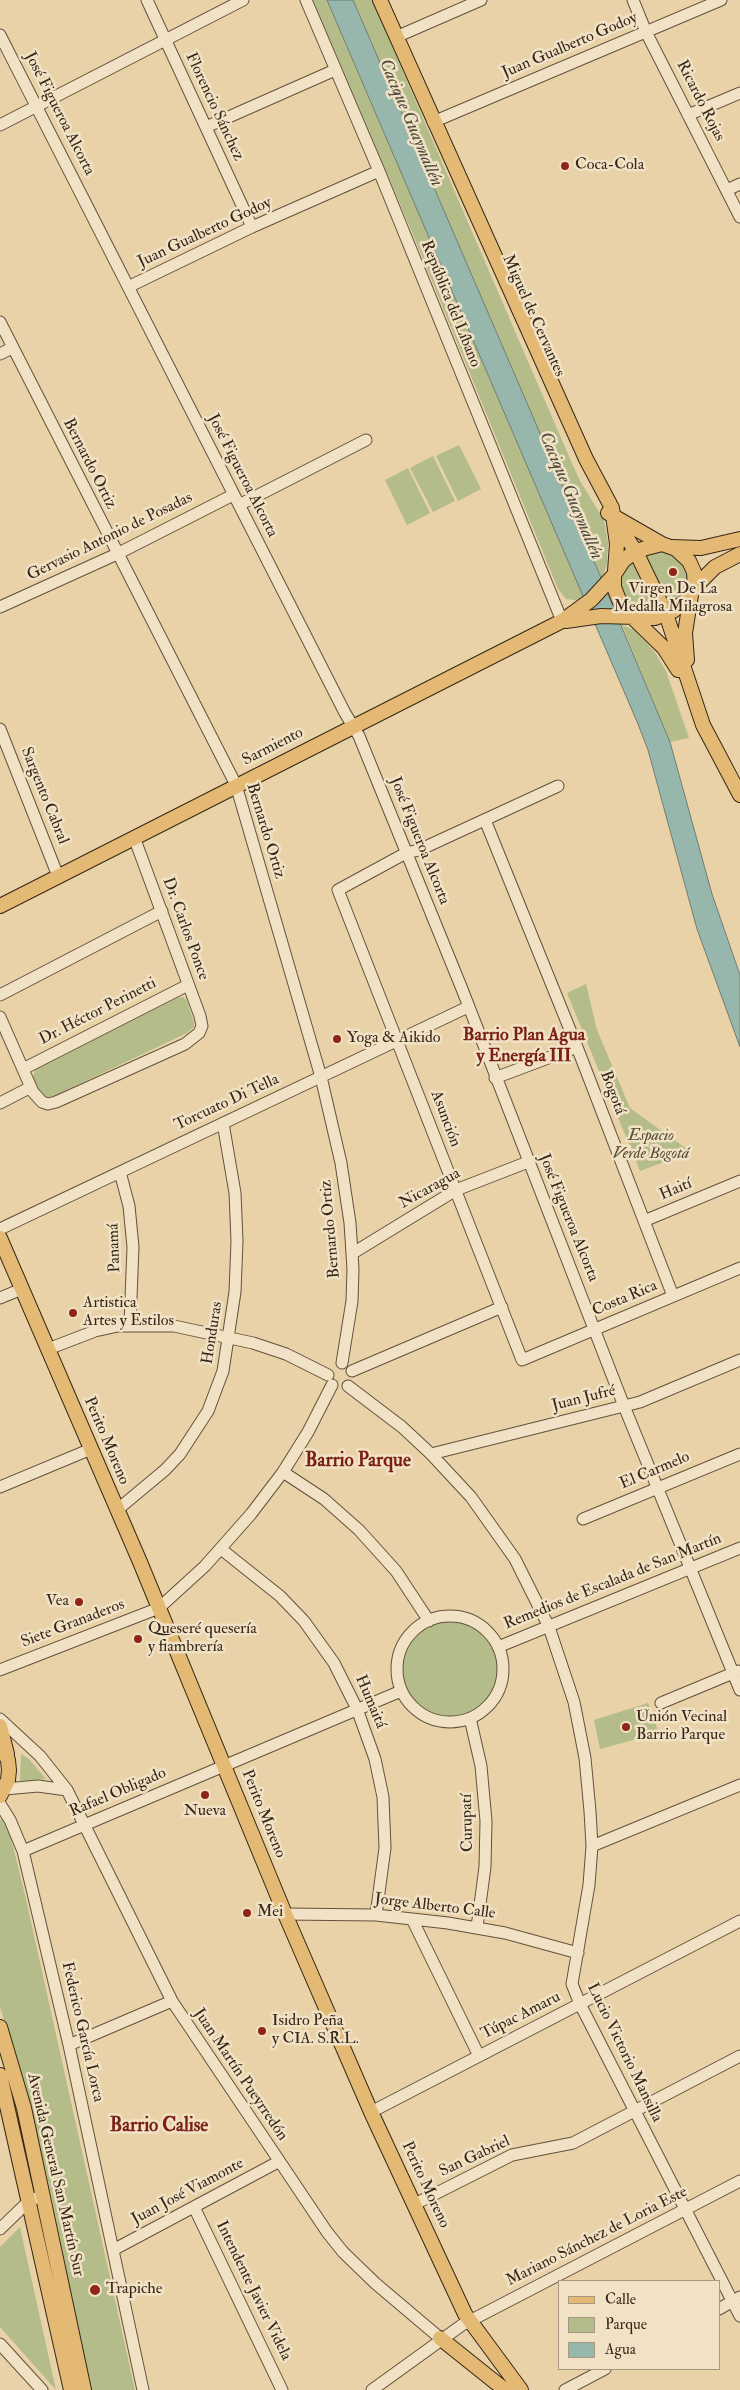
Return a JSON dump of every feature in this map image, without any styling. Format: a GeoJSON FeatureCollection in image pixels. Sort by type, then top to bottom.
{"type":"FeatureCollection","features":[{"type":"Feature","properties":{"kind":"main road","name":"Miguel de Cervantes"},"geometry":{"type":"LineString","coordinates":[[380,0],[432,122],[440,131],[586,460],[612,508],[617,544],[611,577],[615,592],[630,617],[664,648],[687,682]]}},
{"type":"Feature","properties":{"kind":"main road","name":"Miguel de Cervantes"},"geometry":{"type":"LineString","coordinates":[[614,516],[635,551],[666,614],[687,682],[710,739],[740,794]]}},
{"type":"Feature","properties":{"kind":"main road"},"geometry":{"type":"LineString","coordinates":[[614,516],[680,552],[689,561],[694,572],[693,591]]}},
{"type":"Feature","properties":{"kind":"main road"},"geometry":{"type":"LineString","coordinates":[[635,551],[667,545],[701,548],[740,539]]}},
{"type":"Feature","properties":{"kind":"main road","name":"Sarmiento"},"geometry":{"type":"LineString","coordinates":[[0,906],[562,621],[587,604],[623,561],[635,551]]}},
{"type":"Feature","properties":{"kind":"main road"},"geometry":{"type":"LineString","coordinates":[[666,614],[680,607],[715,567],[740,554]]}},
{"type":"Feature","properties":{"kind":"main road","name":"Miguel de Cervantes"},"geometry":{"type":"LineString","coordinates":[[687,682],[690,675],[685,632],[693,591]]}},
{"type":"Feature","properties":{"kind":"main road","name":"Sarmiento"},"geometry":{"type":"LineString","coordinates":[[562,621],[593,617],[651,618],[666,614]]}},
{"type":"Feature","properties":{"kind":"main road","name":"Perito Moreno"},"geometry":{"type":"LineString","coordinates":[[0,1238],[92,1450],[285,1914],[371,2112],[469,2321],[521,2390]]}},
{"type":"Feature","properties":{"kind":"main road"},"geometry":{"type":"LineString","coordinates":[[0,1726],[6,1741],[9,1770],[2,1792]]}},
{"type":"Feature","properties":{"kind":"main road"},"geometry":{"type":"LineString","coordinates":[[0,1746],[8,1760]]}},
{"type":"Feature","properties":{"kind":"main road","name":"Avenida General San Martín Sur"},"geometry":{"type":"LineString","coordinates":[[0,2027],[21,2098],[36,2198],[71,2390]]}},
{"type":"Feature","properties":{"kind":"main road","name":"Avenida General San Martín Sur"},"geometry":{"type":"LineString","coordinates":[[0,2075],[4,2103],[36,2198],[84,2390]]}},
{"type":"Feature","properties":{"kind":"main road"},"geometry":{"type":"LineString","coordinates":[[440,2338],[505,2390]]}},
{"type":"Feature","properties":{"kind":"street","name":"Florencio Sánchez"},"geometry":{"type":"LineString","coordinates":[[147,0],[252,228]]}},
{"type":"Feature","properties":{"kind":"street"},"geometry":{"type":"LineString","coordinates":[[0,125],[243,0]]}},
{"type":"Feature","properties":{"kind":"street","name":"República del Líbano"},"geometry":{"type":"LineString","coordinates":[[306,0],[379,171],[562,621]]}},
{"type":"Feature","properties":{"kind":"street"},"geometry":{"type":"LineString","coordinates":[[396,37],[481,0]]}},
{"type":"Feature","properties":{"kind":"street","name":"Ricardo Rojas"},"geometry":{"type":"LineString","coordinates":[[632,0],[646,32],[740,216]]}},
{"type":"Feature","properties":{"kind":"street","name":"Juan Gualberto Godoy"},"geometry":{"type":"LineString","coordinates":[[432,122],[721,0]]}},
{"type":"Feature","properties":{"kind":"street","name":"José Figueroa Alcorta"},"geometry":{"type":"LineString","coordinates":[[0,35],[353,726],[468,1007],[624,1406],[690,1568],[736,1672],[740,1690]]}},
{"type":"Feature","properties":{"kind":"street"},"geometry":{"type":"LineString","coordinates":[[206,127],[335,70]]}},
{"type":"Feature","properties":{"kind":"street"},"geometry":{"type":"LineString","coordinates":[[688,115],[740,92]]}},
{"type":"Feature","properties":{"kind":"street","name":"Juan Gualberto Godoy"},"geometry":{"type":"LineString","coordinates":[[128,287],[252,228],[379,171]]}},
{"type":"Feature","properties":{"kind":"street"},"geometry":{"type":"LineString","coordinates":[[727,190],[740,184]]}},
{"type":"Feature","properties":{"kind":"street","name":"Bernardo Ortiz"},"geometry":{"type":"LineString","coordinates":[[0,322],[236,785],[320,1077],[341,1163],[353,1253],[352,1301],[342,1363]]}},
{"type":"Feature","properties":{"kind":"street"},"geometry":{"type":"LineString","coordinates":[[0,354],[12,348]]}},
{"type":"Feature","properties":{"kind":"street","name":"Gervasio Antonio de Posadas"},"geometry":{"type":"LineString","coordinates":[[2,601],[117,554],[366,440]]}},
{"type":"Feature","properties":{"kind":"street","name":"Sargento Cabral"},"geometry":{"type":"LineString","coordinates":[[0,729],[58,876]]}},
{"type":"Feature","properties":{"kind":"street"},"geometry":{"type":"LineString","coordinates":[[406,853],[419,850],[558,786]]}},
{"type":"Feature","properties":{"kind":"street","name":"Bogotá"},"geometry":{"type":"LineString","coordinates":[[485,820],[673,1296]]}},
{"type":"Feature","properties":{"kind":"street","name":"Dr. Carlos Ponce"},"geometry":{"type":"LineString","coordinates":[[31,1087],[42,1102],[56,1102],[185,1044],[199,1033],[201,1021],[134,837]]}},
{"type":"Feature","properties":{"kind":"street","name":"Asunción"},"geometry":{"type":"LineString","coordinates":[[406,853],[338,890],[522,1360]]}},
{"type":"Feature","properties":{"kind":"street"},"geometry":{"type":"LineString","coordinates":[[0,995],[162,911]]}},
{"type":"Feature","properties":{"kind":"street","name":"Dr. Héctor Perinetti"},"geometry":{"type":"LineString","coordinates":[[23,1069],[188,985]]}},
{"type":"Feature","properties":{"kind":"street","name":"Torcuato Di Tella"},"geometry":{"type":"LineString","coordinates":[[0,1229],[468,1007]]}},
{"type":"Feature","properties":{"kind":"street"},"geometry":{"type":"LineString","coordinates":[[0,1017],[31,1087],[0,1103]]}},
{"type":"Feature","properties":{"kind":"street"},"geometry":{"type":"LineString","coordinates":[[495,1078],[576,1047]]}},
{"type":"Feature","properties":{"kind":"street","name":"Honduras"},"geometry":{"type":"LineString","coordinates":[[117,1510],[165,1470],[194,1434],[208,1411],[220,1384],[230,1337],[235,1292],[237,1217],[230,1159],[223,1123]]}},
{"type":"Feature","properties":{"kind":"street","name":"Nicaragua"},"geometry":{"type":"LineString","coordinates":[[353,1253],[456,1190],[528,1162]]}},
{"type":"Feature","properties":{"kind":"street","name":"Panamá"},"geometry":{"type":"LineString","coordinates":[[120,1172],[129,1206],[133,1247],[130,1324]]}},
{"type":"Feature","properties":{"kind":"street","name":"Haití"},"geometry":{"type":"LineString","coordinates":[[644,1221],[740,1181]]}},
{"type":"Feature","properties":{"kind":"street","name":"Costa Rica"},"geometry":{"type":"LineString","coordinates":[[522,1360],[740,1268]]}},
{"type":"Feature","properties":{"kind":"street"},"geometry":{"type":"LineString","coordinates":[[0,1298],[22,1289]]}},
{"type":"Feature","properties":{"kind":"street"},"geometry":{"type":"LineString","coordinates":[[352,1371],[502,1307]]}},
{"type":"Feature","properties":{"kind":"street"},"geometry":{"type":"LineString","coordinates":[[48,1349],[95,1331],[130,1324],[174,1326],[230,1337],[276,1350],[330,1380],[338,1388],[348,1386],[352,1380],[352,1371],[349,1366],[342,1363],[334,1365],[330,1380],[308,1432],[283,1472],[221,1549],[159,1608]]}},
{"type":"Feature","properties":{"kind":"street","name":"Juan Jufré"},"geometry":{"type":"LineString","coordinates":[[431,1454],[640,1402],[740,1360]]}},
{"type":"Feature","properties":{"kind":"street","name":"Lucio Victorio Mansilla"},"geometry":{"type":"LineString","coordinates":[[348,1386],[386,1414],[431,1454],[471,1497],[505,1543],[549,1627],[569,1682],[588,1777],[592,1846],[587,1905],[572,1984],[580,2004],[686,2210],[737,2299],[740,2316]]}},
{"type":"Feature","properties":{"kind":"street"},"geometry":{"type":"LineString","coordinates":[[0,1487],[92,1450]]}},
{"type":"Feature","properties":{"kind":"street","name":"El Carmelo"},"geometry":{"type":"LineString","coordinates":[[583,1519],[740,1454]]}},
{"type":"Feature","properties":{"kind":"street"},"geometry":{"type":"LineString","coordinates":[[283,1472],[324,1499],[359,1530],[396,1572],[429,1621],[415,1630],[401,1650],[398,1658],[397,1674],[401,1690],[410,1704],[430,1718],[454,1722],[470,1718]]}},
{"type":"Feature","properties":{"kind":"street","name":"Remedios de Escalada de San Martín"},"geometry":{"type":"LineString","coordinates":[[498,1647],[740,1548]]}},
{"type":"Feature","properties":{"kind":"street","name":"Humaitá"},"geometry":{"type":"LineString","coordinates":[[221,1549],[280,1596],[304,1621],[334,1663],[357,1709],[375,1759],[383,1796],[384,1864],[376,1915]]}},
{"type":"Feature","properties":{"kind":"street","name":"Siete Granaderos"},"geometry":{"type":"LineString","coordinates":[[0,1670],[159,1608]]}},
{"type":"Feature","properties":{"kind":"street","name":"Remedios de Escalada de San Martín"},"geometry":{"type":"LineString","coordinates":[[429,1621],[442,1617],[456,1617],[469,1620],[481,1626],[498,1647],[503,1664],[502,1681],[496,1696],[485,1709],[470,1718]]}},
{"type":"Feature","properties":{"kind":"street"},"geometry":{"type":"LineString","coordinates":[[661,1703],[736,1672]]}},
{"type":"Feature","properties":{"kind":"street"},"geometry":{"type":"LineString","coordinates":[[224,1765],[401,1690]]}},
{"type":"Feature","properties":{"kind":"street","name":"Curupatí"},"geometry":{"type":"LineString","coordinates":[[470,1718],[481,1766],[486,1821],[485,1867],[477,1927]]}},
{"type":"Feature","properties":{"kind":"street","name":"Juan Martín Pueyrredón"},"geometry":{"type":"LineString","coordinates":[[0,1719],[35,1751],[67,1790],[172,2001],[278,2162],[343,2252],[375,2283],[440,2338]]}},
{"type":"Feature","properties":{"kind":"street","name":"Rafael Obligado"},"geometry":{"type":"LineString","coordinates":[[24,1851],[224,1765]]}},
{"type":"Feature","properties":{"kind":"street"},"geometry":{"type":"LineString","coordinates":[[592,1846],[740,1785]]}},
{"type":"Feature","properties":{"kind":"street"},"geometry":{"type":"LineString","coordinates":[[2,1792],[38,1786],[67,1790]]}},
{"type":"Feature","properties":{"kind":"street","name":"Federico García Lorca"},"geometry":{"type":"LineString","coordinates":[[0,1804],[10,1820],[24,1851],[69,2045],[143,2390]]}},
{"type":"Feature","properties":{"kind":"street","name":"Jorge Alberto Calle"},"geometry":{"type":"LineString","coordinates":[[285,1914],[376,1915],[477,1927],[529,1938],[578,1953]]}},
{"type":"Feature","properties":{"kind":"street"},"geometry":{"type":"LineString","coordinates":[[412,1919],[479,2056]]}},
{"type":"Feature","properties":{"kind":"street","name":"Túpac Amaru"},"geometry":{"type":"LineString","coordinates":[[371,2112],[740,1921]]}},
{"type":"Feature","properties":{"kind":"street"},"geometry":{"type":"LineString","coordinates":[[69,2045],[172,2001]]}},
{"type":"Feature","properties":{"kind":"street","name":"San Gabriel"},"geometry":{"type":"LineString","coordinates":[[415,2204],[512,2155],[573,2143],[740,2056]]}},
{"type":"Feature","properties":{"kind":"street"},"geometry":{"type":"LineString","coordinates":[[4,2103],[21,2098]]}},
{"type":"Feature","properties":{"kind":"street","name":"Juan José Viamonte"},"geometry":{"type":"LineString","coordinates":[[114,2250],[278,2162]]}},
{"type":"Feature","properties":{"kind":"street","name":"Mariano Sánchez de Loria Este"},"geometry":{"type":"LineString","coordinates":[[372,2390],[440,2338],[469,2321],[740,2181]]}},
{"type":"Feature","properties":{"kind":"street"},"geometry":{"type":"LineString","coordinates":[[0,2229],[36,2198]]}},
{"type":"Feature","properties":{"kind":"street","name":"Intendente Javier Videla"},"geometry":{"type":"LineString","coordinates":[[194,2207],[282,2390]]}},
{"type":"Feature","properties":{"kind":"street"},"geometry":{"type":"LineString","coordinates":[[720,2308],[737,2299]]}},
{"type":"Feature","properties":{"kind":"street"},"geometry":{"type":"LineString","coordinates":[[0,2344],[42,2390]]}},
{"type":"Feature","properties":{"kind":"street"},"geometry":{"type":"LineString","coordinates":[[565,2390],[603,2370]]}},
{"type":"Feature","properties":{"kind":"green space"},"geometry":{"type":"Polygon","coordinates":[[[313,0],[327,0],[585,599],[581,601],[566,599],[558,589],[414,237],[313,0]]]}},
{"type":"Feature","properties":{"kind":"green space"},"geometry":{"type":"Polygon","coordinates":[[[353,0],[372,0],[571,461],[580,481],[604,520],[608,543],[607,564],[602,579],[353,0]]]}},
{"type":"Feature","properties":{"kind":"green space"},"geometry":{"type":"Polygon","coordinates":[[[459,445],[481,489],[458,501],[436,456],[459,445]]]}},
{"type":"Feature","properties":{"kind":"green space"},"geometry":{"type":"Polygon","coordinates":[[[433,456],[455,501],[433,512],[410,468],[433,456]]]}},
{"type":"Feature","properties":{"kind":"green space"},"geometry":{"type":"Polygon","coordinates":[[[408,468],[430,513],[407,525],[385,480],[408,468]]]}},
{"type":"Feature","properties":{"kind":"green space"},"geometry":{"type":"Polygon","coordinates":[[[668,550],[683,560],[690,579],[686,592],[669,607],[643,554],[668,550]]]}},
{"type":"Feature","properties":{"kind":"green space"},"geometry":{"type":"Polygon","coordinates":[[[633,559],[657,611],[647,611],[633,606],[620,591],[620,577],[633,559]]]}},
{"type":"Feature","properties":{"kind":"green space"},"geometry":{"type":"Polygon","coordinates":[[[622,625],[634,630],[654,651],[666,671],[689,738],[670,742],[622,625]]]}},
{"type":"Feature","properties":{"kind":"green space","name":"Espacio Verde Bogotá"},"geometry":{"type":"Polygon","coordinates":[[[586,984],[597,1030],[630,1108],[691,1152],[640,1171],[567,993],[586,984]]]}},
{"type":"Feature","properties":{"kind":"green space"},"geometry":{"type":"Polygon","coordinates":[[[183,997],[187,1001],[194,1022],[194,1027],[187,1033],[54,1096],[47,1097],[41,1093],[33,1077],[35,1070],[177,998],[183,997]]]}},
{"type":"Feature","properties":{"kind":"green space"},"geometry":{"type":"Polygon","coordinates":[[[450,1616],[470,1620],[487,1632],[499,1649],[503,1669],[499,1689],[487,1706],[470,1718],[450,1722],[430,1718],[413,1706],[401,1689],[397,1669],[401,1649],[413,1632],[430,1620],[450,1616]]]}},
{"type":"Feature","properties":{"kind":"green space","name":"Unión Vecinal Barrio Parque"},"geometry":{"type":"Polygon","coordinates":[[[648,1703],[659,1733],[600,1749],[594,1720],[648,1703]]]}},
{"type":"Feature","properties":{"kind":"green space"},"geometry":{"type":"Polygon","coordinates":[[[21,1754],[29,1759],[46,1779],[20,1781],[21,1754]]]}},
{"type":"Feature","properties":{"kind":"green space"},"geometry":{"type":"Polygon","coordinates":[[[0,1819],[4,1821],[9,1830],[25,1895],[135,2390],[91,2390],[52,2198],[28,2097],[0,2007],[0,1819]]]}},
{"type":"Feature","properties":{"kind":"green space"},"geometry":{"type":"Polygon","coordinates":[[[20,2227],[56,2390],[0,2327],[0,2247],[20,2227]]]}},
{"type":"Feature","properties":{"kind":"water"},"geometry":{"type":"Polygon","coordinates":[[[327,0],[353,0],[552,461],[670,742],[712,894],[740,975],[740,1047],[697,929],[648,750],[638,724],[327,0]]]}},
{"type":"Feature","properties":{"kind":"place","name":"Coca-Cola"},"geometry":{"type":"Point","coordinates":[565,166]}},
{"type":"Feature","properties":{"kind":"place","name":"Virgen De La Medalla Milagrosa"},"geometry":{"type":"Point","coordinates":[673,572]}},
{"type":"Feature","properties":{"kind":"place","name":"Yoga & Aikido"},"geometry":{"type":"Point","coordinates":[337,1039]}},
{"type":"Feature","properties":{"kind":"place","name":"Artistica Artes y Estilos"},"geometry":{"type":"Point","coordinates":[73,1313]}},
{"type":"Feature","properties":{"kind":"place","name":"Vea"},"geometry":{"type":"Point","coordinates":[79,1602]}},
{"type":"Feature","properties":{"kind":"place","name":"Queseré quesería y fiambrería"},"geometry":{"type":"Point","coordinates":[138,1639]}},
{"type":"Feature","properties":{"kind":"place","name":"Unión Vecinal Barrio Parque"},"geometry":{"type":"Point","coordinates":[626,1727]}},
{"type":"Feature","properties":{"kind":"place","name":"Nueva"},"geometry":{"type":"Point","coordinates":[205,1795]}},
{"type":"Feature","properties":{"kind":"place","name":"Mei"},"geometry":{"type":"Point","coordinates":[247,1913]}},
{"type":"Feature","properties":{"kind":"place","name":"Isidro Peña y CIA. S.R.L."},"geometry":{"type":"Point","coordinates":[262,2031]}},
{"type":"Feature","properties":{"kind":"place","name":"Trapiche"},"geometry":{"type":"Point","coordinates":[95,2290]}},
{"type":"Feature","properties":{"kind":"district","name":"Barrio Plan Agua y Energía III"},"geometry":{"type":"Point","coordinates":[524,1046]}},
{"type":"Feature","properties":{"kind":"district","name":"Barrio Parque"},"geometry":{"type":"Point","coordinates":[358,1462]}},
{"type":"Feature","properties":{"kind":"district","name":"Barrio Calise"},"geometry":{"type":"Point","coordinates":[159,2127]}},
{"type":"Feature","properties":{"kind":"water label","name":"Cacique Guaymallén"},"geometry":{"type":"Point","coordinates":[410,123]}},
{"type":"Feature","properties":{"kind":"water label","name":"Cacique Guaymallén"},"geometry":{"type":"Point","coordinates":[570,496]}}]}
